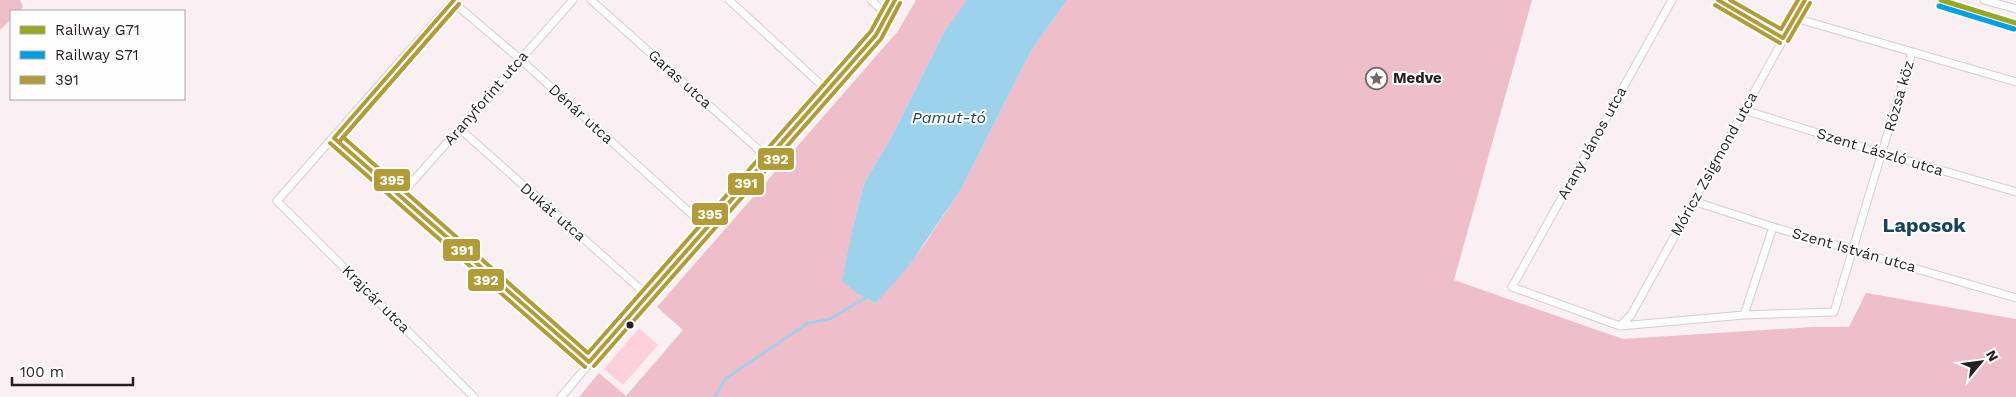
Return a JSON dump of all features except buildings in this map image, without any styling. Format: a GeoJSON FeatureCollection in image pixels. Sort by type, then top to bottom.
{"type":"FeatureCollection","features":[{"type":"Feature","properties":{"kind":"street","name":"Aranyforint utca"},"geometry":{"type":"LineString","coordinates":[[399,197],[572,0]]}},
{"type":"Feature","properties":{"kind":"street","name":"Garas utca"},"geometry":{"type":"LineString","coordinates":[[591,0],[768,158]]}},
{"type":"Feature","properties":{"kind":"street"},"geometry":{"type":"LineString","coordinates":[[729,0],[828,91]]}},
{"type":"Feature","properties":{"kind":"street"},"geometry":{"type":"LineString","coordinates":[[871,0],[888,15]]}},
{"type":"Feature","properties":{"kind":"street"},"geometry":{"type":"LineString","coordinates":[[561,397],[647,295],[876,35],[895,0]]}},
{"type":"Feature","properties":{"kind":"street","name":"Arany János utca"},"geometry":{"type":"LineString","coordinates":[[1620,326],[1512,287],[1672,0]]}},
{"type":"Feature","properties":{"kind":"street"},"geometry":{"type":"LineString","coordinates":[[1718,0],[1783,38]]}},
{"type":"Feature","properties":{"kind":"street","name":"Móricz Zsigmond utca"},"geometry":{"type":"LineString","coordinates":[[1620,326],[1631,315],[1805,0]]}},
{"type":"Feature","properties":{"kind":"street"},"geometry":{"type":"LineString","coordinates":[[1984,0],[2016,9]]}},
{"type":"Feature","properties":{"kind":"street","name":"Dénár utca"},"geometry":{"type":"LineString","coordinates":[[454,1],[706,228]]}},
{"type":"Feature","properties":{"kind":"street"},"geometry":{"type":"LineString","coordinates":[[454,1],[334,138],[589,362]]}},
{"type":"Feature","properties":{"kind":"street"},"geometry":{"type":"LineString","coordinates":[[1795,18],[2016,82]]}},
{"type":"Feature","properties":{"kind":"street","name":"Rózsa köz"},"geometry":{"type":"LineString","coordinates":[[1744,315],[1834,312],[1912,52]]}},
{"type":"Feature","properties":{"kind":"street","name":"Szent László utca"},"geometry":{"type":"LineString","coordinates":[[1744,110],[2016,192]]}},
{"type":"Feature","properties":{"kind":"street","name":"Dukát utca"},"geometry":{"type":"LineString","coordinates":[[460,129],[647,295]]}},
{"type":"Feature","properties":{"kind":"street","name":"Krajcár utca"},"geometry":{"type":"LineString","coordinates":[[334,138],[277,201],[474,397]]}},
{"type":"Feature","properties":{"kind":"street","name":"Szent István utca"},"geometry":{"type":"LineString","coordinates":[[1693,201],[1773,227],[2016,298]]}},
{"type":"Feature","properties":{"kind":"street"},"geometry":{"type":"LineString","coordinates":[[1620,326],[1744,315],[1773,227]]}},
{"type":"Feature","properties":{"kind":"shaded area"},"geometry":{"type":"Polygon","coordinates":[[[0,0],[20,0],[23,7],[20,10],[10,10],[10,20],[0,30],[0,0]]]}},
{"type":"Feature","properties":{"kind":"shaded area"},"geometry":{"type":"Polygon","coordinates":[[[916,0],[968,0],[944,32],[890,140],[865,181],[853,227],[858,294],[876,303],[924,245],[960,191],[1031,51],[1067,0],[1532,0],[1454,280],[1623,339],[1812,327],[1849,327],[1866,293],[2016,319],[2016,397],[579,397],[599,373],[626,396],[683,330],[657,307],[898,31],[916,0]]]}},
{"type":"Feature","properties":{"kind":"shaded area"},"geometry":{"type":"Polygon","coordinates":[[[639,328],[658,345],[623,385],[604,369],[639,328]]]}},
{"type":"Feature","properties":{"kind":"water","name":"Pamut-tó"},"geometry":{"type":"Polygon","coordinates":[[[967,0],[1067,0],[1031,51],[960,191],[908,267],[876,303],[858,294],[842,281],[865,181],[890,140],[944,32],[967,0]]]}},
{"type":"Feature","properties":{"kind":"waterway"},"geometry":{"type":"LineString","coordinates":[[715,397],[725,379],[808,323],[830,319],[869,296]]}},
{"type":"Feature","properties":{"kind":"rail line","name":"G71"},"geometry":{"type":"LineString","coordinates":[[1941,0],[2016,23]]}},
{"type":"Feature","properties":{"kind":"rail line","name":"S71"},"geometry":{"type":"LineString","coordinates":[[1939,6],[2014,29]]}},
{"type":"Feature","properties":{"kind":"transit line","name":"391"},"geometry":{"type":"LineString","coordinates":[[334,138],[454,0]]}},
{"type":"Feature","properties":{"kind":"transit line","name":"395"},"geometry":{"type":"LineString","coordinates":[[459,4],[343,137],[588,353],[871,31],[888,0]]}},
{"type":"Feature","properties":{"kind":"transit line","name":"391"},"geometry":{"type":"LineString","coordinates":[[589,362],[876,35],[895,0]]}},
{"type":"Feature","properties":{"kind":"transit line","name":"391"},"geometry":{"type":"LineString","coordinates":[[1718,0],[1783,38]]}},
{"type":"Feature","properties":{"kind":"transit line","name":"395"},"geometry":{"type":"LineString","coordinates":[[1730,0],[1781,29],[1798,0]]}},
{"type":"Feature","properties":{"kind":"transit line","name":"391"},"geometry":{"type":"LineString","coordinates":[[1783,38],[1805,0]]}},
{"type":"Feature","properties":{"kind":"transit line","name":"392"},"geometry":{"type":"LineString","coordinates":[[594,366],[881,39],[900,3]]}},
{"type":"Feature","properties":{"kind":"transit line","name":"392"},"geometry":{"type":"LineString","coordinates":[[1788,41],[1810,3]]}},
{"type":"Feature","properties":{"kind":"transit line","name":"392"},"geometry":{"type":"LineString","coordinates":[[339,142],[459,4]]}},
{"type":"Feature","properties":{"kind":"transit line","name":"392"},"geometry":{"type":"LineString","coordinates":[[1715,5],[1780,43]]}},
{"type":"Feature","properties":{"kind":"transit line","name":"391"},"geometry":{"type":"LineString","coordinates":[[334,138],[589,362]]}},
{"type":"Feature","properties":{"kind":"transit line","name":"392"},"geometry":{"type":"LineString","coordinates":[[330,143],[585,367]]}},
{"type":"Feature","properties":{"kind":"place","name":"Medve"},"geometry":{"type":"Point","coordinates":[1377,78]}},
{"type":"Feature","properties":{"kind":"district","name":"Laposok"},"geometry":{"type":"Point","coordinates":[1924,225]}}]}
